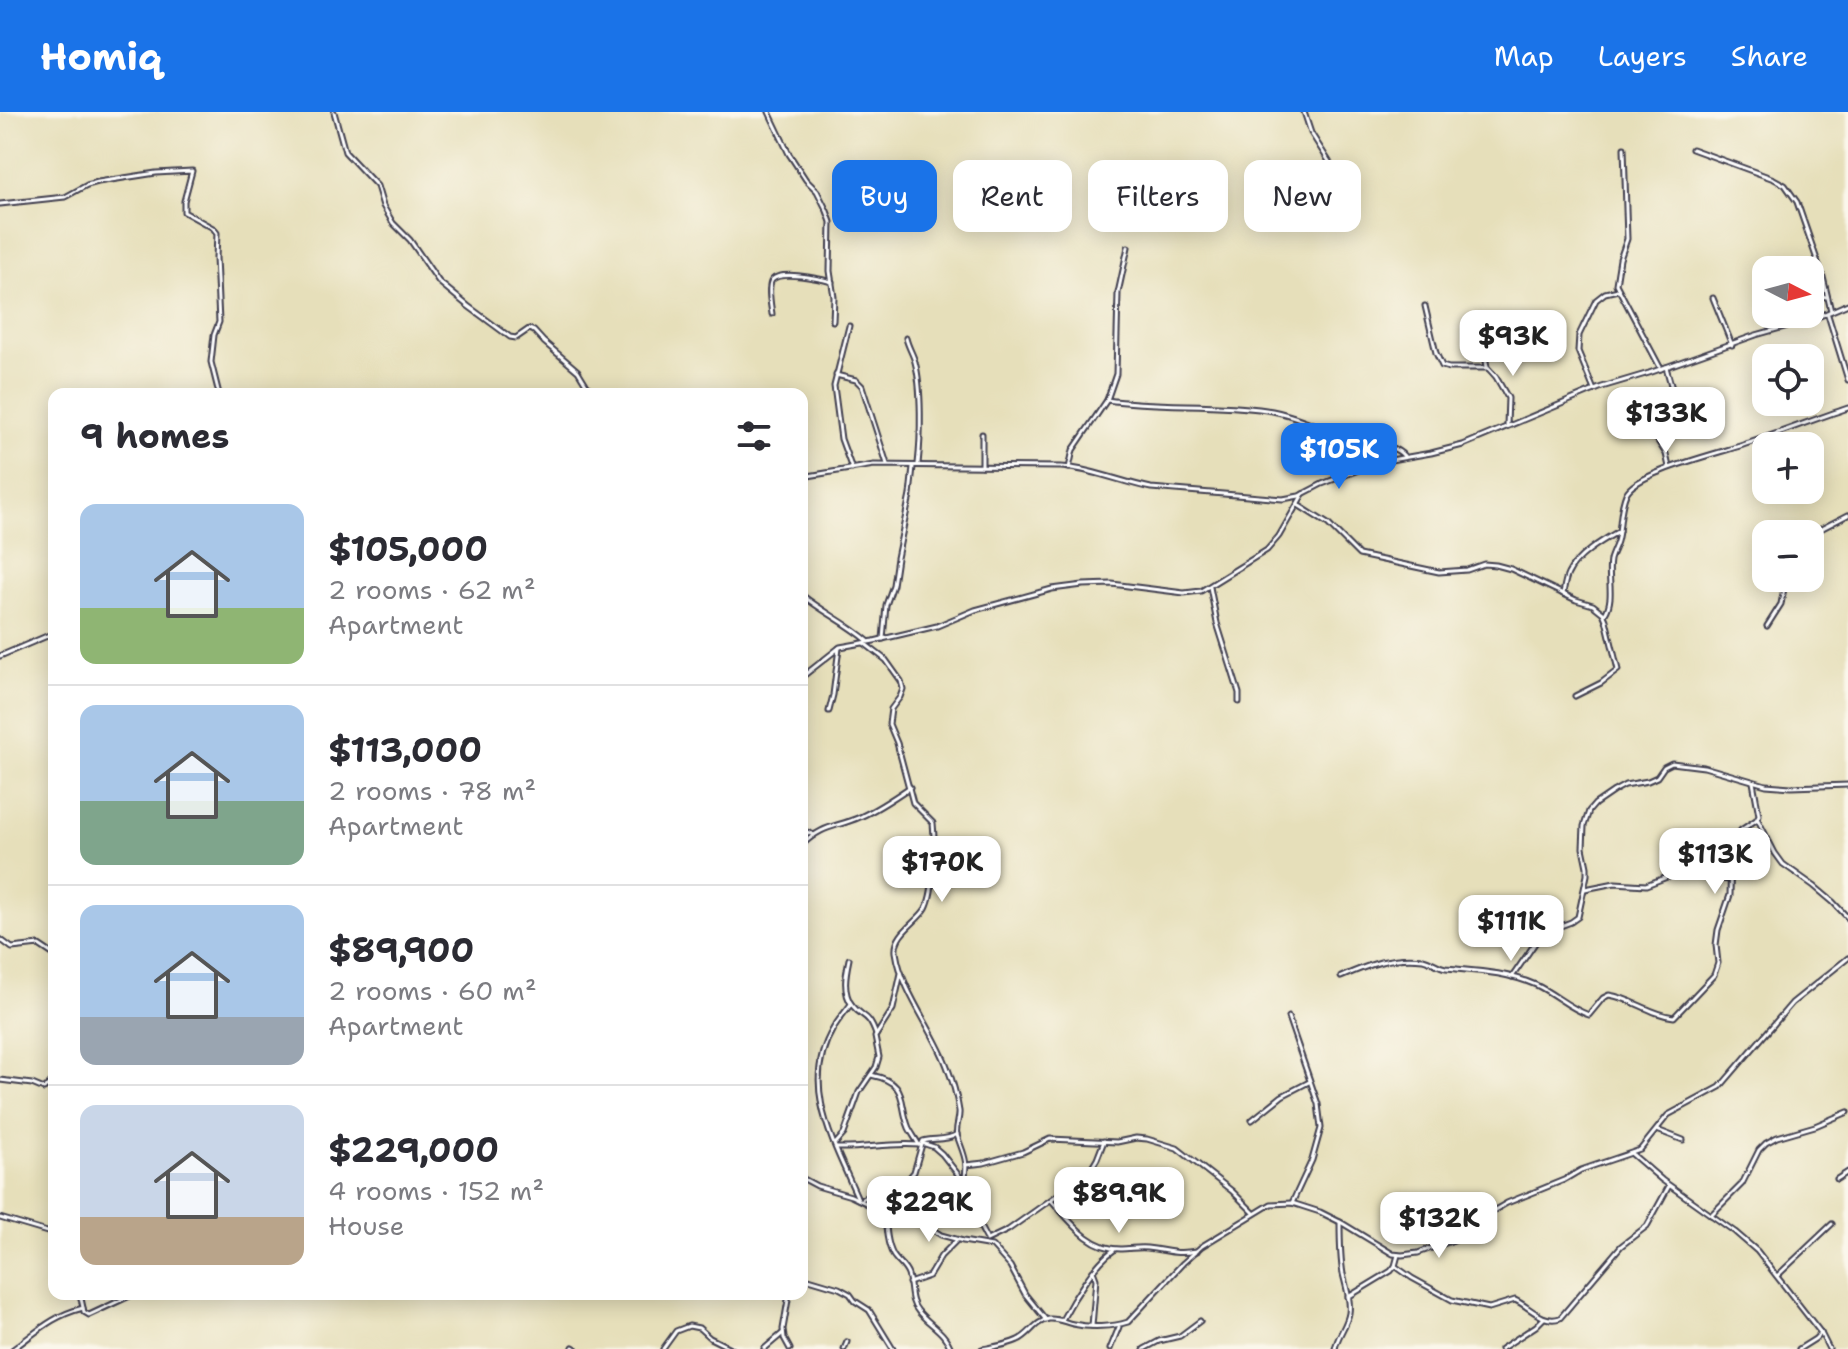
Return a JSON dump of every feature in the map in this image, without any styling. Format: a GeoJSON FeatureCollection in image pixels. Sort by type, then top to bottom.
{"type":"FeatureCollection","features":[{"type":"Feature","properties":{"kind":"street"},"geometry":{"type":"LineString","coordinates":[[334,112],[345,152],[377,186],[383,206],[393,223],[410,240],[439,282],[510,337],[516,338],[529,329],[534,331],[578,371],[588,388]]}},
{"type":"Feature","properties":{"kind":"street"},"geometry":{"type":"LineString","coordinates":[[769,112],[784,147],[817,191],[831,222],[833,321]]}},
{"type":"Feature","properties":{"kind":"street"},"geometry":{"type":"LineString","coordinates":[[1304,112],[1311,133],[1328,160]]}},
{"type":"Feature","properties":{"kind":"street"},"geometry":{"type":"LineString","coordinates":[[1624,148],[1627,239],[1616,284],[1664,368],[1676,402],[1677,410],[1655,429],[1669,469]]}},
{"type":"Feature","properties":{"kind":"street"},"geometry":{"type":"LineString","coordinates":[[1692,149],[1774,179],[1791,191],[1823,277],[1848,380]]}},
{"type":"Feature","properties":{"kind":"street"},"geometry":{"type":"LineString","coordinates":[[0,204],[65,197],[98,182],[192,171],[184,212],[217,233],[219,322],[211,362],[218,388]]}},
{"type":"Feature","properties":{"kind":"street"},"geometry":{"type":"LineString","coordinates":[[1069,468],[1073,450],[1107,400],[1116,374],[1117,303],[1128,247]]}},
{"type":"Feature","properties":{"kind":"street"},"geometry":{"type":"LineString","coordinates":[[772,314],[770,287],[777,277],[793,275],[832,282]]}},
{"type":"Feature","properties":{"kind":"street"},"geometry":{"type":"LineString","coordinates":[[1594,390],[1578,351],[1579,335],[1596,300],[1605,293],[1618,290]]}},
{"type":"Feature","properties":{"kind":"street"},"geometry":{"type":"LineString","coordinates":[[1713,298],[1732,345]]}},
{"type":"Feature","properties":{"kind":"street"},"geometry":{"type":"LineString","coordinates":[[808,476],[887,464],[1069,468],[1084,469],[1151,488],[1283,499],[1303,494],[1379,462],[1470,442],[1594,390],[1848,304]]}},
{"type":"Feature","properties":{"kind":"street"},"geometry":{"type":"LineString","coordinates":[[1425,306],[1442,366],[1487,368]]}},
{"type":"Feature","properties":{"kind":"street"},"geometry":{"type":"LineString","coordinates":[[849,326],[834,386],[838,427],[852,469]]}},
{"type":"Feature","properties":{"kind":"street"},"geometry":{"type":"LineString","coordinates":[[1482,337],[1487,368],[1508,398],[1507,425]]}},
{"type":"Feature","properties":{"kind":"street"},"geometry":{"type":"LineString","coordinates":[[883,639],[886,605],[893,585],[920,447],[917,375],[906,338]]}},
{"type":"Feature","properties":{"kind":"street"},"geometry":{"type":"LineString","coordinates":[[835,375],[856,380],[862,386],[887,464]]}},
{"type":"Feature","properties":{"kind":"street"},"geometry":{"type":"LineString","coordinates":[[1107,400],[1267,410],[1301,418],[1347,437],[1391,447],[1404,456]]}},
{"type":"Feature","properties":{"kind":"street"},"geometry":{"type":"LineString","coordinates":[[1604,616],[1610,602],[1610,561],[1627,492],[1636,483],[1702,456],[1735,448],[1848,408]]}},
{"type":"Feature","properties":{"kind":"street"},"geometry":{"type":"LineString","coordinates":[[982,434],[982,466]]}},
{"type":"Feature","properties":{"kind":"street"},"geometry":{"type":"LineString","coordinates":[[808,672],[839,648],[937,626],[975,610],[1038,592],[1112,584],[1184,593],[1201,591],[1267,550],[1279,536],[1303,494]]}},
{"type":"Feature","properties":{"kind":"street"},"geometry":{"type":"LineString","coordinates":[[1298,505],[1328,524],[1359,555],[1439,572],[1467,570],[1484,564],[1496,565],[1598,608],[1604,616],[1618,670],[1575,696]]}},
{"type":"Feature","properties":{"kind":"street"},"geometry":{"type":"LineString","coordinates":[[1824,530],[1848,515]]}},
{"type":"Feature","properties":{"kind":"street"},"geometry":{"type":"LineString","coordinates":[[1563,594],[1568,573],[1574,566],[1596,545],[1619,531]]}},
{"type":"Feature","properties":{"kind":"street"},"geometry":{"type":"LineString","coordinates":[[1210,587],[1239,702]]}},
{"type":"Feature","properties":{"kind":"street"},"geometry":{"type":"LineString","coordinates":[[1767,626],[1781,604],[1783,592]]}},
{"type":"Feature","properties":{"kind":"street"},"geometry":{"type":"LineString","coordinates":[[808,599],[870,642]]}},
{"type":"Feature","properties":{"kind":"street"},"geometry":{"type":"LineString","coordinates":[[0,656],[48,636]]}},
{"type":"Feature","properties":{"kind":"street"},"geometry":{"type":"LineString","coordinates":[[864,643],[886,660],[901,681],[903,689],[891,709],[889,724],[913,803],[933,823],[933,873],[929,900],[900,938],[896,954],[911,993],[949,1070],[959,1111],[957,1134],[964,1151],[964,1182]]}},
{"type":"Feature","properties":{"kind":"street"},"geometry":{"type":"LineString","coordinates":[[829,711],[839,648]]}},
{"type":"Feature","properties":{"kind":"street"},"geometry":{"type":"LineString","coordinates":[[1512,977],[1542,933],[1578,917],[1585,889],[1584,826],[1589,811],[1625,785],[1657,777],[1664,767],[1672,763],[1704,767],[1766,785],[1848,785]]}},
{"type":"Feature","properties":{"kind":"street"},"geometry":{"type":"LineString","coordinates":[[1341,977],[1377,961],[1413,958],[1441,967],[1512,977],[1550,992],[1589,1015],[1609,995],[1674,1017],[1714,975],[1718,963],[1718,930],[1730,895],[1731,853],[1736,837],[1759,815],[1753,782]]}},
{"type":"Feature","properties":{"kind":"street"},"geometry":{"type":"LineString","coordinates":[[808,840],[831,825],[861,816],[890,801],[910,787]]}},
{"type":"Feature","properties":{"kind":"street"},"geometry":{"type":"LineString","coordinates":[[1757,818],[1783,864],[1814,886],[1848,918]]}},
{"type":"Feature","properties":{"kind":"street"},"geometry":{"type":"LineString","coordinates":[[808,832],[814,835]]}},
{"type":"Feature","properties":{"kind":"street"},"geometry":{"type":"LineString","coordinates":[[1585,889],[1615,883],[1646,885],[1667,877],[1685,875],[1730,880]]}},
{"type":"Feature","properties":{"kind":"street"},"geometry":{"type":"LineString","coordinates":[[0,941],[12,948],[39,945],[48,951]]}},
{"type":"Feature","properties":{"kind":"street"},"geometry":{"type":"LineString","coordinates":[[982,1349],[1019,1340],[1037,1323],[1052,1318],[1092,1326],[1119,1325],[1132,1320],[1197,1251],[1271,1204],[1292,1203],[1320,1212],[1398,1255],[1418,1253],[1465,1235],[1486,1215],[1507,1203],[1581,1170],[1632,1154],[1646,1145],[1668,1115],[1720,1087],[1792,1003],[1848,958]]}},
{"type":"Feature","properties":{"kind":"street"},"geometry":{"type":"LineString","coordinates":[[849,959],[845,978],[847,995],[851,1004],[868,1017],[876,1035]]}},
{"type":"Feature","properties":{"kind":"street"},"geometry":{"type":"LineString","coordinates":[[836,1146],[844,1134],[859,1092],[879,1057],[874,1041],[893,1009],[902,970]]}},
{"type":"Feature","properties":{"kind":"street"},"geometry":{"type":"LineString","coordinates":[[851,1004],[831,1032],[818,1074],[824,1116],[859,1200]]}},
{"type":"Feature","properties":{"kind":"street"},"geometry":{"type":"LineString","coordinates":[[1288,1017],[1318,1104],[1321,1128],[1312,1160],[1292,1203]]}},
{"type":"Feature","properties":{"kind":"street"},"geometry":{"type":"LineString","coordinates":[[859,1200],[908,1179],[914,1172],[920,1144],[909,1127],[899,1090],[885,1079],[871,1075]]}},
{"type":"Feature","properties":{"kind":"street"},"geometry":{"type":"LineString","coordinates":[[0,1080],[32,1084],[44,1089],[48,1085]]}},
{"type":"Feature","properties":{"kind":"street"},"geometry":{"type":"LineString","coordinates":[[1252,1120],[1282,1096],[1309,1082]]}},
{"type":"Feature","properties":{"kind":"street"},"geometry":{"type":"LineString","coordinates":[[1711,1215],[1742,1184],[1759,1150],[1766,1143],[1848,1112]]}},
{"type":"Feature","properties":{"kind":"street"},"geometry":{"type":"LineString","coordinates":[[1657,1130],[1683,1140]]}},
{"type":"Feature","properties":{"kind":"street"},"geometry":{"type":"LineString","coordinates":[[920,1144],[932,1138],[957,1134]]}},
{"type":"Feature","properties":{"kind":"street"},"geometry":{"type":"LineString","coordinates":[[966,1165],[1023,1152],[1050,1139],[1117,1142],[1147,1139],[1177,1148],[1232,1191],[1254,1213]]}},
{"type":"Feature","properties":{"kind":"street"},"geometry":{"type":"LineString","coordinates":[[987,1240],[999,1236],[1091,1169],[1104,1141]]}},
{"type":"Feature","properties":{"kind":"street"},"geometry":{"type":"LineString","coordinates":[[836,1146],[861,1148],[920,1144],[934,1147],[964,1182],[975,1217],[990,1245],[1010,1266],[1025,1294],[1046,1320]]}},
{"type":"Feature","properties":{"kind":"street"},"geometry":{"type":"LineString","coordinates":[[1632,1154],[1669,1186],[1757,1251],[1821,1333],[1829,1349]]}},
{"type":"Feature","properties":{"kind":"street"},"geometry":{"type":"LineString","coordinates":[[1837,1179],[1848,1172]]}},
{"type":"Feature","properties":{"kind":"street"},"geometry":{"type":"LineString","coordinates":[[808,1181],[885,1211],[907,1215],[941,1235],[990,1245]]}},
{"type":"Feature","properties":{"kind":"street"},"geometry":{"type":"LineString","coordinates":[[1395,1266],[1452,1300],[1489,1308],[1515,1300],[1552,1321],[1560,1318],[1621,1246],[1647,1226],[1669,1186]]}},
{"type":"Feature","properties":{"kind":"street"},"geometry":{"type":"LineString","coordinates":[[1051,1200],[1078,1231],[1098,1245],[1174,1253],[1197,1251]]}},
{"type":"Feature","properties":{"kind":"street"},"geometry":{"type":"LineString","coordinates":[[885,1211],[889,1245],[908,1275],[915,1307],[947,1338],[951,1349]]}},
{"type":"Feature","properties":{"kind":"street"},"geometry":{"type":"LineString","coordinates":[[0,1218],[48,1232]]}},
{"type":"Feature","properties":{"kind":"street"},"geometry":{"type":"LineString","coordinates":[[1335,1349],[1349,1313],[1340,1222]]}},
{"type":"Feature","properties":{"kind":"street"},"geometry":{"type":"LineString","coordinates":[[1777,1276],[1832,1224]]}},
{"type":"Feature","properties":{"kind":"street"},"geometry":{"type":"LineString","coordinates":[[909,1283],[929,1276],[941,1256],[957,1240]]}},
{"type":"Feature","properties":{"kind":"street"},"geometry":{"type":"LineString","coordinates":[[1062,1320],[1101,1259],[1117,1249]]}},
{"type":"Feature","properties":{"kind":"street"},"geometry":{"type":"LineString","coordinates":[[1348,1297],[1385,1275],[1395,1266],[1398,1255]]}},
{"type":"Feature","properties":{"kind":"street"},"geometry":{"type":"LineString","coordinates":[[1092,1326],[1096,1279],[1093,1271]]}},
{"type":"Feature","properties":{"kind":"street"},"geometry":{"type":"LineString","coordinates":[[808,1279],[850,1294],[869,1310],[893,1349]]}},
{"type":"Feature","properties":{"kind":"street"},"geometry":{"type":"LineString","coordinates":[[81,1300],[86,1314],[121,1300]]}},
{"type":"Feature","properties":{"kind":"street"},"geometry":{"type":"LineString","coordinates":[[788,1300],[783,1333],[790,1349]]}},
{"type":"Feature","properties":{"kind":"street"},"geometry":{"type":"LineString","coordinates":[[13,1349],[56,1317],[83,1308]]}},
{"type":"Feature","properties":{"kind":"street"},"geometry":{"type":"LineString","coordinates":[[1501,1349],[1544,1318]]}},
{"type":"Feature","properties":{"kind":"street"},"geometry":{"type":"LineString","coordinates":[[1144,1349],[1159,1341],[1180,1336],[1200,1321]]}},
{"type":"Feature","properties":{"kind":"street"},"geometry":{"type":"LineString","coordinates":[[1110,1349],[1119,1325]]}},
{"type":"Feature","properties":{"kind":"street"},"geometry":{"type":"LineString","coordinates":[[663,1349],[676,1331],[689,1326],[699,1328],[710,1338],[732,1349]]}},
{"type":"Feature","properties":{"kind":"street"},"geometry":{"type":"LineString","coordinates":[[764,1349],[783,1333]]}},
{"type":"Feature","properties":{"kind":"street"},"geometry":{"type":"LineString","coordinates":[[1799,1349],[1821,1333]]}},
{"type":"Feature","properties":{"kind":"street"},"geometry":{"type":"LineString","coordinates":[[844,1349],[847,1342]]}}]}
